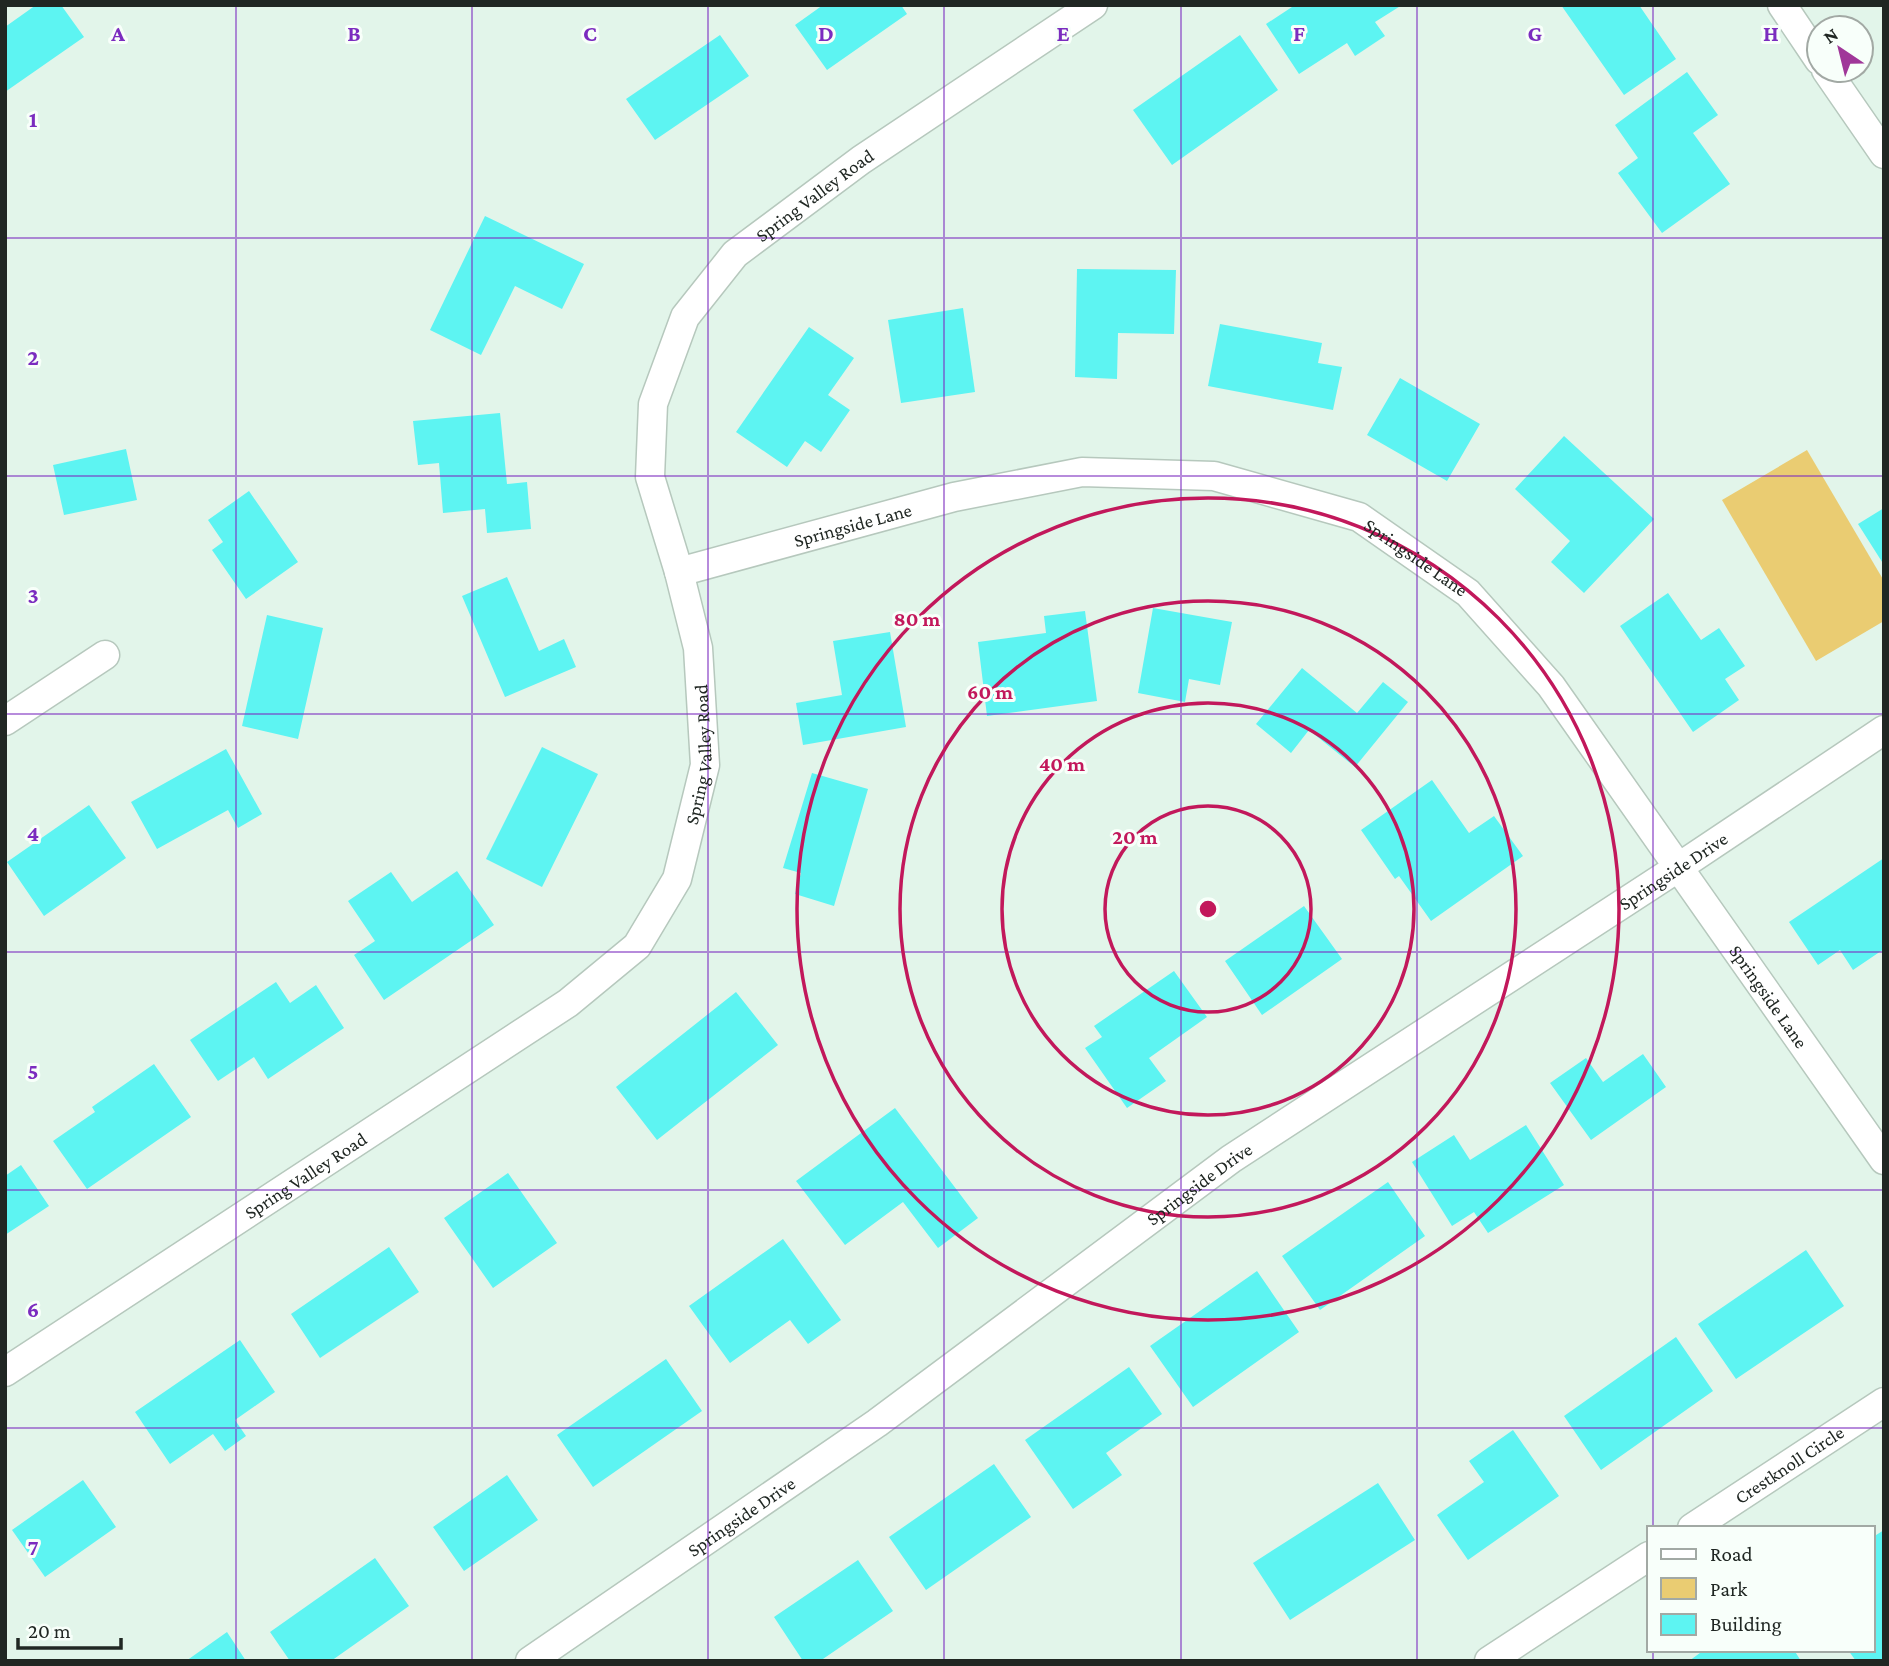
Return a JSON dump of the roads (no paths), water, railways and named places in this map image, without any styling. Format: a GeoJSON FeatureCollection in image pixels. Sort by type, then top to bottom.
{"type":"FeatureCollection","features":[{"type":"Feature","properties":{"kind":"street","name":"Spring Valley Road"},"geometry":{"type":"LineString","coordinates":[[5,1372],[568,1003],[637,946],[677,879],[705,765],[698,648],[679,572],[650,477],[653,404],[685,317],[735,254],[861,160],[1093,5]]}},
{"type":"Feature","properties":{"kind":"street"},"geometry":{"type":"LineString","coordinates":[[1782,5],[1805,39]]}},
{"type":"Feature","properties":{"kind":"street"},"geometry":{"type":"LineString","coordinates":[[1836,84],[1884,154]]}},
{"type":"Feature","properties":{"kind":"street","name":"Springside Lane"},"geometry":{"type":"LineString","coordinates":[[679,572],[954,497],[1082,472],[1214,476],[1359,517],[1468,593],[1551,686],[1884,1160]]}},
{"type":"Feature","properties":{"kind":"street"},"geometry":{"type":"LineString","coordinates":[[5,721],[105,656]]}},
{"type":"Feature","properties":{"kind":"street","name":"Springside Drive"},"geometry":{"type":"LineString","coordinates":[[530,1661],[877,1423],[1231,1159],[1884,730]]}},
{"type":"Feature","properties":{"kind":"street","name":"Crestknoll Circle"},"geometry":{"type":"LineString","coordinates":[[1695,1526],[1884,1402]]}},
{"type":"Feature","properties":{"kind":"street"},"geometry":{"type":"LineString","coordinates":[[1489,1661],[1647,1557]]}}]}
